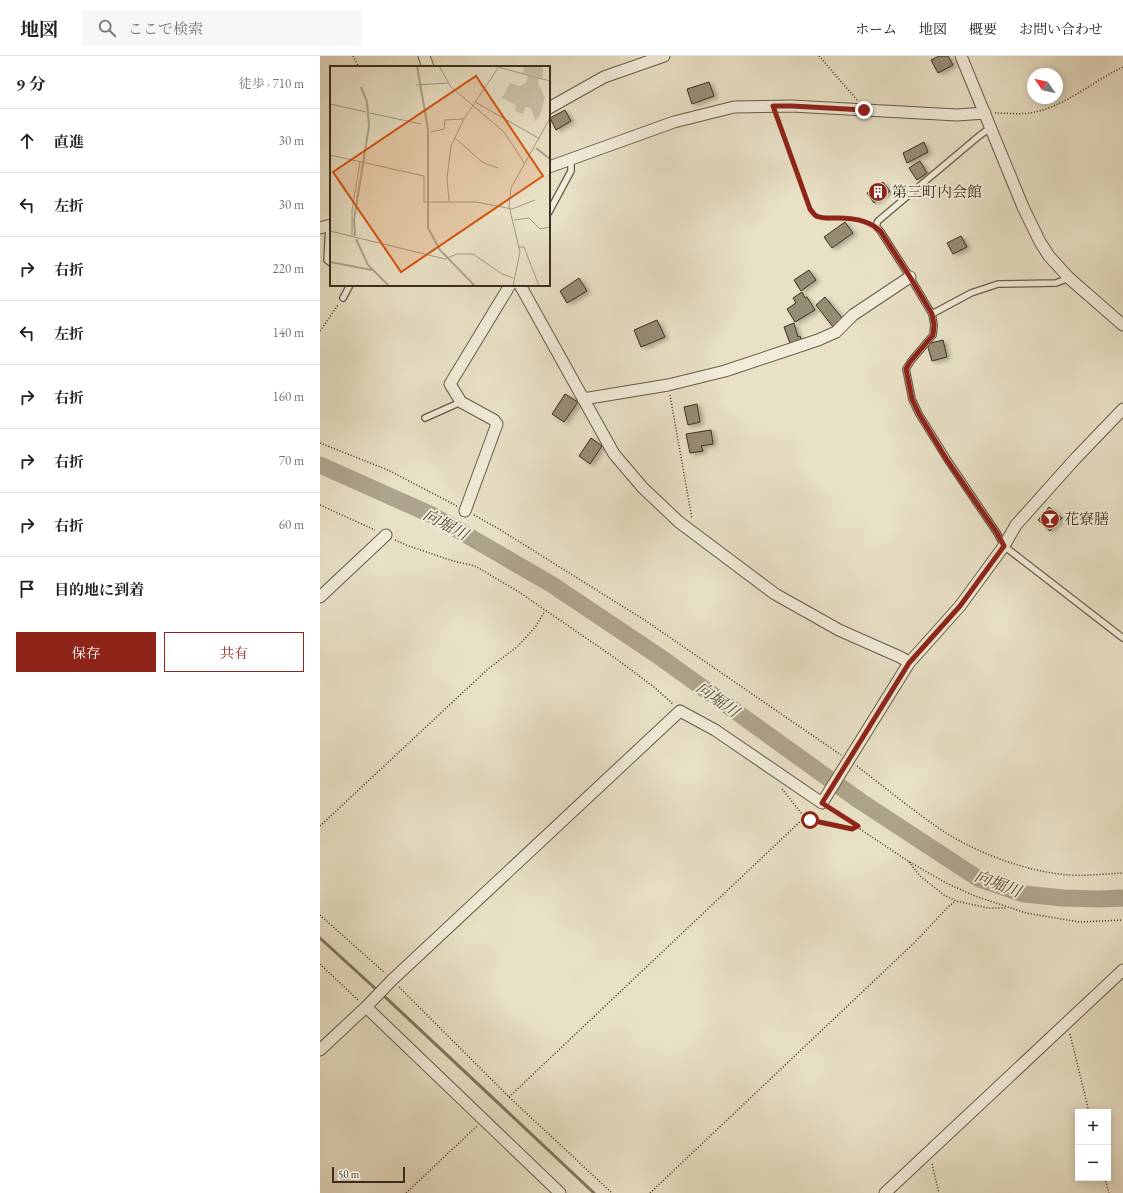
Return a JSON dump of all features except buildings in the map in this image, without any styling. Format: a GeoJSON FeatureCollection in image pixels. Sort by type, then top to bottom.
{"type":"FeatureCollection","features":[{"type":"Feature","properties":{"kind":"street"},"geometry":{"type":"LineString","coordinates":[[424,56],[428,66]]}},
{"type":"Feature","properties":{"kind":"street"},"geometry":{"type":"LineString","coordinates":[[550,107],[604,77],[664,56]]}},
{"type":"Feature","properties":{"kind":"street"},"geometry":{"type":"LineString","coordinates":[[961,56],[1023,207],[1040,242],[1049,256],[1069,278],[1123,325]]}},
{"type":"Feature","properties":{"kind":"street"},"geometry":{"type":"LineString","coordinates":[[550,167],[674,122],[734,107],[792,106],[957,115],[985,113]]}},
{"type":"Feature","properties":{"kind":"street"},"geometry":{"type":"LineString","coordinates":[[582,399],[668,385],[726,371],[806,344],[836,332],[853,315],[910,277]]}},
{"type":"Feature","properties":{"kind":"street"},"geometry":{"type":"LineString","coordinates":[[465,510],[497,424],[494,420],[462,402],[450,384],[509,286]]}},
{"type":"Feature","properties":{"kind":"street"},"geometry":{"type":"LineString","coordinates":[[521,286],[582,399],[614,454],[643,488],[679,522],[775,594],[839,630],[907,660],[909,663]]}},
{"type":"Feature","properties":{"kind":"street"},"geometry":{"type":"LineString","coordinates":[[320,1050],[389,982],[680,711],[715,730],[824,801],[909,663],[960,606],[1004,546],[1016,525],[1075,459],[1123,409]]}},
{"type":"Feature","properties":{"kind":"street"},"geometry":{"type":"LineString","coordinates":[[320,597],[386,535]]}},
{"type":"Feature","properties":{"kind":"street"},"geometry":{"type":"LineString","coordinates":[[885,1193],[1123,970]]}},
{"type":"Feature","properties":{"kind":"street"},"geometry":{"type":"LineString","coordinates":[[367,1005],[560,1193]]}},
{"type":"Feature","properties":{"kind":"lane"},"geometry":{"type":"LineString","coordinates":[[990,128],[978,136],[878,221],[876,226],[910,277],[932,314],[934,325],[933,335],[910,362],[906,369],[912,399],[919,414],[947,460],[997,533],[1004,546],[1123,638]]}},
{"type":"Feature","properties":{"kind":"lane"},"geometry":{"type":"LineString","coordinates":[[550,210],[571,170],[571,160]]}},
{"type":"Feature","properties":{"kind":"lane"},"geometry":{"type":"LineString","coordinates":[[327,226],[327,260],[330,262]]}},
{"type":"Feature","properties":{"kind":"lane"},"geometry":{"type":"LineString","coordinates":[[932,314],[971,293],[998,284],[1056,283],[1069,278]]}},
{"type":"Feature","properties":{"kind":"lane"},"geometry":{"type":"LineString","coordinates":[[343,298],[349,286]]}},
{"type":"Feature","properties":{"kind":"lane"},"geometry":{"type":"LineString","coordinates":[[425,418],[462,402]]}},
{"type":"Feature","properties":{"kind":"path"},"geometry":{"type":"LineString","coordinates":[[353,56],[358,66]]}},
{"type":"Feature","properties":{"kind":"path"},"geometry":{"type":"LineString","coordinates":[[819,56],[857,99],[859,110]]}},
{"type":"Feature","properties":{"kind":"path"},"geometry":{"type":"LineString","coordinates":[[985,113],[1033,113],[1054,106],[1107,75],[1123,68]]}},
{"type":"Feature","properties":{"kind":"path"},"geometry":{"type":"LineString","coordinates":[[773,106],[810,209],[815,215],[822,218],[841,218],[865,221],[876,226]]}},
{"type":"Feature","properties":{"kind":"path"},"geometry":{"type":"LineString","coordinates":[[320,331],[343,298]]}},
{"type":"Feature","properties":{"kind":"path"},"geometry":{"type":"LineString","coordinates":[[668,385],[695,534]]}},
{"type":"Feature","properties":{"kind":"path"},"geometry":{"type":"LineString","coordinates":[[320,443],[388,470],[499,529],[646,621],[938,828],[979,850],[1020,866],[1059,874],[1091,875],[1123,873]]}},
{"type":"Feature","properties":{"kind":"path"},"geometry":{"type":"LineString","coordinates":[[320,505],[406,545],[453,561],[475,566],[519,592],[615,658],[654,687],[680,711]]}},
{"type":"Feature","properties":{"kind":"path"},"geometry":{"type":"LineString","coordinates":[[320,826],[488,669],[518,646],[536,626],[546,610]]}},
{"type":"Feature","properties":{"kind":"path"},"geometry":{"type":"LineString","coordinates":[[778,784],[802,814],[810,820],[852,829],[858,826]]}},
{"type":"Feature","properties":{"kind":"path"},"geometry":{"type":"LineString","coordinates":[[824,801],[908,861],[946,883],[975,896],[1007,908],[1026,913],[1079,922],[1123,920]]}},
{"type":"Feature","properties":{"kind":"path"},"geometry":{"type":"LineString","coordinates":[[509,1097],[806,816]]}},
{"type":"Feature","properties":{"kind":"path"},"geometry":{"type":"LineString","coordinates":[[908,861],[920,876],[944,895],[956,901],[988,908],[1007,908]]}},
{"type":"Feature","properties":{"kind":"path"},"geometry":{"type":"LineString","coordinates":[[650,1193],[914,943],[949,906],[956,901]]}},
{"type":"Feature","properties":{"kind":"path"},"geometry":{"type":"LineString","coordinates":[[320,915],[509,1097],[612,1193]]}},
{"type":"Feature","properties":{"kind":"path"},"geometry":{"type":"LineString","coordinates":[[320,964],[367,1005]]}},
{"type":"Feature","properties":{"kind":"path"},"geometry":{"type":"LineString","coordinates":[[1066,1023],[1088,1109]]}},
{"type":"Feature","properties":{"kind":"path"},"geometry":{"type":"LineString","coordinates":[[406,1193],[484,1120]]}},
{"type":"Feature","properties":{"kind":"path"},"geometry":{"type":"LineString","coordinates":[[926,1154],[931,1158],[939,1193]]}},
{"type":"Feature","properties":{"kind":"path"},"geometry":{"type":"LineString","coordinates":[[1106,1181],[1109,1193]]}},
{"type":"Feature","properties":{"kind":"waterway","name":"向堀川"},"geometry":{"type":"LineString","coordinates":[[320,465],[432,515],[551,584],[660,657],[860,801],[979,879],[1024,894],[1063,898],[1123,898]]}},
{"type":"Feature","properties":{"kind":"waterway"},"geometry":{"type":"LineString","coordinates":[[320,938],[378,991]]}},
{"type":"Feature","properties":{"kind":"waterway"},"geometry":{"type":"LineString","coordinates":[[382,994],[594,1193]]}},
{"type":"Feature","properties":{"kind":"place","name":"第三町内会館"},"geometry":{"type":"Point","coordinates":[878,192]}},
{"type":"Feature","properties":{"kind":"place","name":"花寮膳"},"geometry":{"type":"Point","coordinates":[1050,519]}},
{"type":"Feature","properties":{"kind":"route"},"geometry":{"type":"LineString","coordinates":[[810,820],[852,829],[858,826],[822,803],[909,663],[960,606],[1004,546],[997,533],[947,460],[919,414],[912,399],[906,369],[921,348],[933,335],[934,325],[932,314],[910,277],[876,226],[865,221],[841,218],[822,218],[815,215],[810,209],[773,106],[864,110]]}}]}
